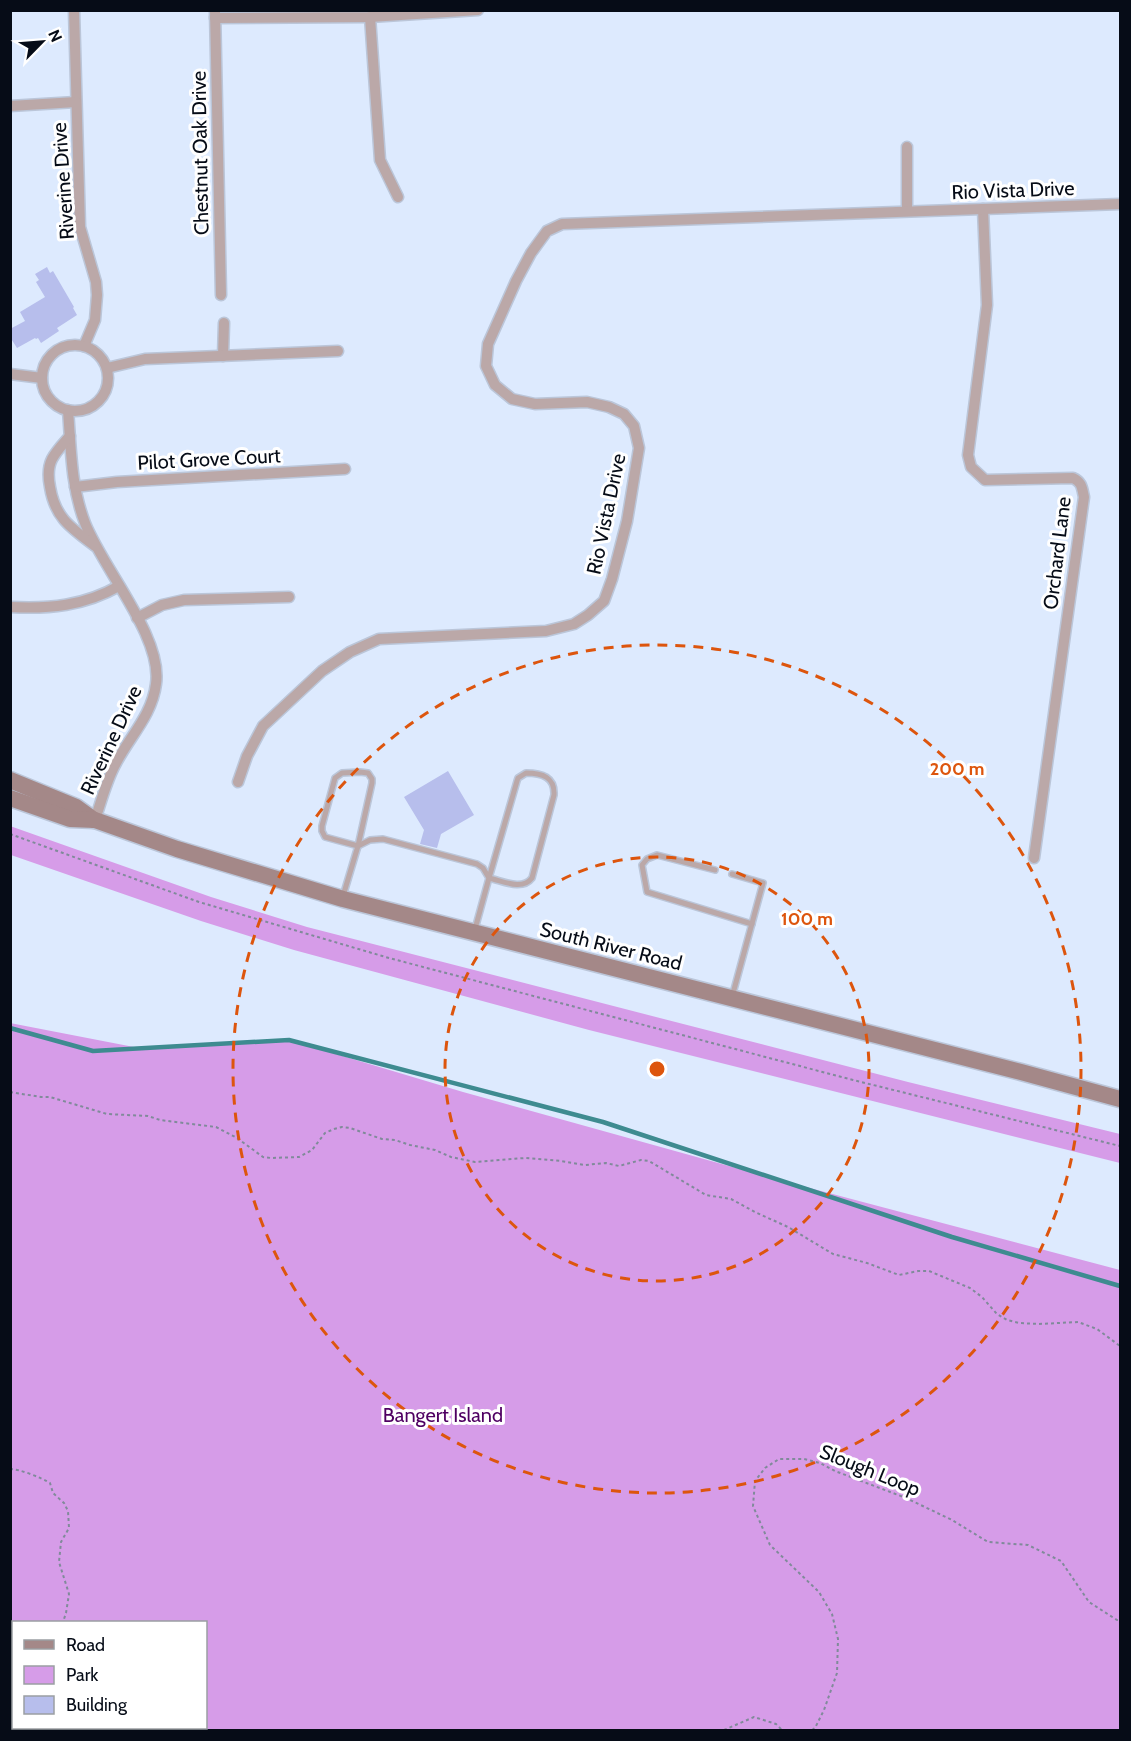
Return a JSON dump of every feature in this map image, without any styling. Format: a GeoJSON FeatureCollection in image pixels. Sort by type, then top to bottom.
{"type":"FeatureCollection","features":[{"type":"Feature","properties":{"kind":"main road","name":"South River Road"},"geometry":{"type":"LineString","coordinates":[[10,780],[76,807],[95,820],[177,849],[343,899],[1120,1099]]}},
{"type":"Feature","properties":{"kind":"main road","name":"South River Road"},"geometry":{"type":"LineString","coordinates":[[10,798],[70,819],[95,820]]}},
{"type":"Feature","properties":{"kind":"street","name":"Riverine Drive"},"geometry":{"type":"LineString","coordinates":[[74,10],[80,227],[96,282],[97,296],[95,320],[84,346]]}},
{"type":"Feature","properties":{"kind":"street"},"geometry":{"type":"LineString","coordinates":[[215,14],[370,17],[478,10]]}},
{"type":"Feature","properties":{"kind":"street","name":"Chestnut Oak Drive"},"geometry":{"type":"LineString","coordinates":[[215,14],[221,295]]}},
{"type":"Feature","properties":{"kind":"street"},"geometry":{"type":"LineString","coordinates":[[370,17],[380,160],[398,197]]}},
{"type":"Feature","properties":{"kind":"street"},"geometry":{"type":"LineString","coordinates":[[10,106],[76,102]]}},
{"type":"Feature","properties":{"kind":"street"},"geometry":{"type":"LineString","coordinates":[[907,147],[907,210]]}},
{"type":"Feature","properties":{"kind":"street","name":"Rio Vista Drive"},"geometry":{"type":"LineString","coordinates":[[238,782],[263,726],[322,671],[350,652],[379,639],[546,631],[574,624],[604,601],[612,579],[628,510],[639,448],[634,426],[624,414],[598,404],[587,402],[535,404],[512,399],[495,385],[486,366],[488,344],[521,271],[547,231],[562,224],[1120,204]]}},
{"type":"Feature","properties":{"kind":"street","name":"Orchard Lane"},"geometry":{"type":"LineString","coordinates":[[982,209],[987,305],[968,455],[971,467],[985,480],[1073,478],[1079,480],[1082,485],[1084,497],[1034,858]]}},
{"type":"Feature","properties":{"kind":"street"},"geometry":{"type":"LineString","coordinates":[[223,356],[224,323]]}},
{"type":"Feature","properties":{"kind":"street"},"geometry":{"type":"LineString","coordinates":[[68,346],[84,346],[97,353],[104,360],[107,368],[108,386],[100,400],[85,410],[68,410],[56,404],[45,390],[42,378],[45,364],[56,352],[68,346]]}},
{"type":"Feature","properties":{"kind":"street"},"geometry":{"type":"LineString","coordinates":[[107,368],[146,359],[338,351]]}},
{"type":"Feature","properties":{"kind":"street"},"geometry":{"type":"LineString","coordinates":[[10,374],[42,378]]}},
{"type":"Feature","properties":{"kind":"street","name":"Riverine Drive"},"geometry":{"type":"LineString","coordinates":[[68,410],[75,487],[84,520],[151,645],[156,664],[156,687],[150,708],[113,770],[95,820]]}},
{"type":"Feature","properties":{"kind":"street","name":"Riverine Drive"},"geometry":{"type":"LineString","coordinates":[[70,435],[52,460],[49,473],[50,490],[56,509],[66,523],[96,546]]}},
{"type":"Feature","properties":{"kind":"street","name":"Pilot Grove Court"},"geometry":{"type":"LineString","coordinates":[[75,487],[117,482],[345,470]]}},
{"type":"Feature","properties":{"kind":"street"},"geometry":{"type":"LineString","coordinates":[[10,607],[76,604],[102,596],[119,586]]}},
{"type":"Feature","properties":{"kind":"street"},"geometry":{"type":"LineString","coordinates":[[137,618],[162,605],[184,600],[289,597]]}},
{"type":"Feature","properties":{"kind":"lane"},"geometry":{"type":"LineString","coordinates":[[343,899],[358,846],[372,779],[368,773],[342,773],[335,778],[321,831],[328,839],[358,846],[370,840],[383,839],[477,864],[483,868],[489,878],[523,885],[532,878],[554,795],[554,784],[548,778],[531,773],[518,778],[489,878],[473,933]]}},
{"type":"Feature","properties":{"kind":"lane"},"geometry":{"type":"LineString","coordinates":[[715,870],[657,855],[647,859],[642,865],[647,892],[752,924]]}},
{"type":"Feature","properties":{"kind":"lane"},"geometry":{"type":"LineString","coordinates":[[732,874],[763,883],[732,998]]}},
{"type":"Feature","properties":{"kind":"path"},"geometry":{"type":"LineString","coordinates":[[10,834],[199,902],[389,958],[853,1080],[1120,1146]]}},
{"type":"Feature","properties":{"kind":"path"},"geometry":{"type":"LineString","coordinates":[[10,1092],[50,1097],[106,1114],[147,1116],[160,1120],[216,1127],[237,1138],[262,1157],[271,1158],[299,1157],[312,1150],[325,1133],[342,1127],[475,1162],[525,1158],[585,1165],[606,1163],[619,1166],[641,1160],[649,1161],[706,1195],[731,1199],[788,1227],[833,1254],[900,1275],[918,1271],[929,1272],[970,1288],[982,1297],[997,1314],[1007,1320],[1039,1324],[1078,1322],[1097,1329],[1120,1346]]}},
{"type":"Feature","properties":{"kind":"path","name":"Slough Loop"},"geometry":{"type":"LineString","coordinates":[[812,1731],[824,1710],[837,1673],[838,1639],[832,1614],[819,1592],[770,1545],[753,1506],[755,1481],[765,1468],[779,1459],[804,1459],[820,1463],[906,1498],[952,1520],[988,1542],[1028,1545],[1061,1561],[1089,1602],[1120,1620]]}},
{"type":"Feature","properties":{"kind":"path"},"geometry":{"type":"LineString","coordinates":[[10,1469],[22,1470],[50,1484],[53,1493],[64,1503],[68,1511],[69,1528],[61,1542],[59,1562],[69,1594],[64,1621]]}},
{"type":"Feature","properties":{"kind":"path"},"geometry":{"type":"LineString","coordinates":[[724,1731],[754,1717],[776,1724],[782,1731]]}},
{"type":"Feature","properties":{"kind":"green space"},"geometry":{"type":"Polygon","coordinates":[[[10,826],[211,897],[307,927],[908,1082],[1120,1134],[1120,1163],[589,1030],[294,950],[201,921],[11,855],[10,826]]]}},
{"type":"Feature","properties":{"kind":"green space","name":"Bangert Island"},"geometry":{"type":"Polygon","coordinates":[[[10,1023],[139,1048],[289,1040],[463,1092],[772,1178],[1120,1270],[1120,1730],[11,1730],[10,1023]]]}},
{"type":"Feature","properties":{"kind":"building"},"geometry":{"type":"Polygon","coordinates":[[[47,267],[50,273],[53,271],[77,315],[57,328],[59,331],[41,343],[38,338],[35,338],[17,348],[10,337],[10,329],[25,321],[20,312],[45,297],[36,282],[39,280],[35,274],[47,267]]]}},
{"type":"Feature","properties":{"kind":"building"},"geometry":{"type":"Polygon","coordinates":[[[448,771],[474,815],[441,834],[437,848],[420,844],[424,830],[404,797],[448,771]]]}},
{"type":"Feature","properties":{"kind":"waterway"},"geometry":{"type":"LineString","coordinates":[[10,1028],[93,1051],[289,1040],[603,1122],[952,1237],[1120,1286]]}}]}
